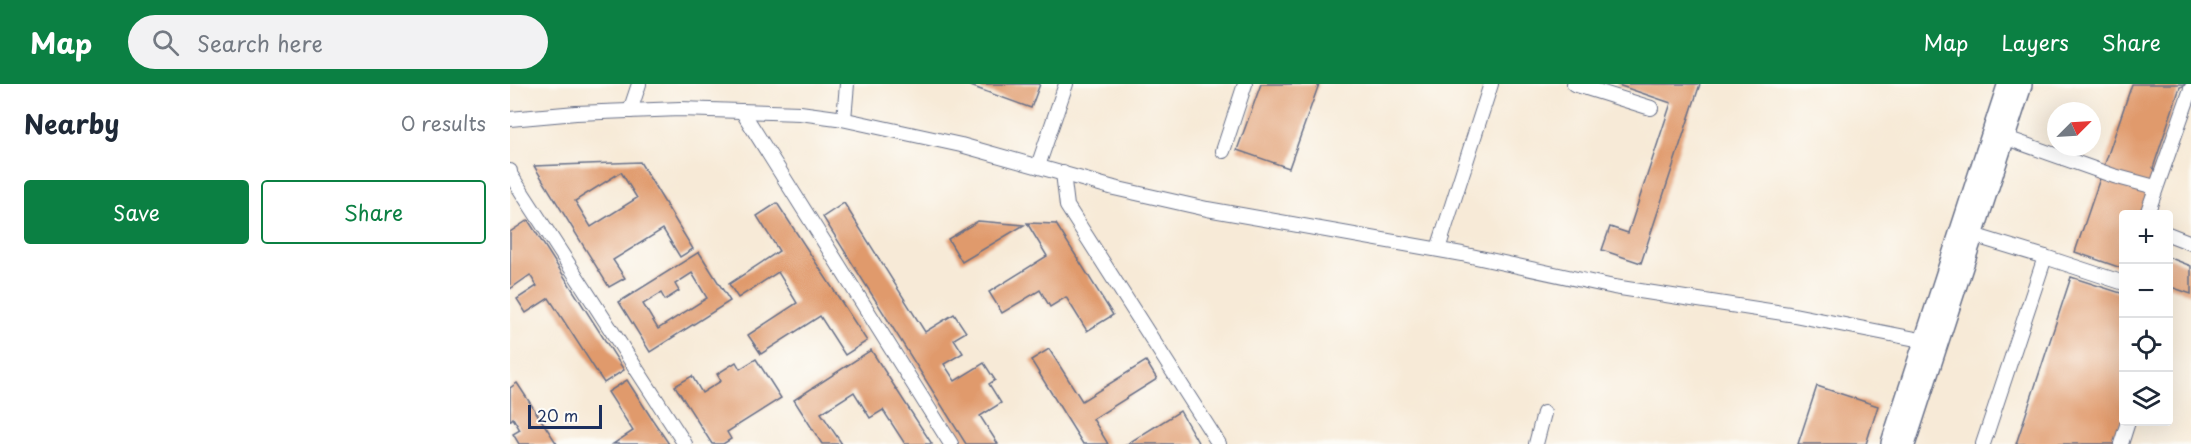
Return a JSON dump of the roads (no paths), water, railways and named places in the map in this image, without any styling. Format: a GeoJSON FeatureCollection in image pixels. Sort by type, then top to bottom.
{"type":"FeatureCollection","features":[{"type":"Feature","properties":{"kind":"main road"},"geometry":{"type":"LineString","coordinates":[[1898,444],[2014,84]]}},
{"type":"Feature","properties":{"kind":"lane"},"geometry":{"type":"LineString","coordinates":[[630,111],[639,84]]}},
{"type":"Feature","properties":{"kind":"lane"},"geometry":{"type":"LineString","coordinates":[[844,119],[847,84]]}},
{"type":"Feature","properties":{"kind":"lane"},"geometry":{"type":"LineString","coordinates":[[1038,166],[1066,84]]}},
{"type":"Feature","properties":{"kind":"lane"},"geometry":{"type":"LineString","coordinates":[[1222,151],[1245,84]]}},
{"type":"Feature","properties":{"kind":"lane"},"geometry":{"type":"LineString","coordinates":[[1438,249],[1491,84]]}},
{"type":"Feature","properties":{"kind":"lane"},"geometry":{"type":"LineString","coordinates":[[1574,84],[1651,108]]}},
{"type":"Feature","properties":{"kind":"lane"},"geometry":{"type":"LineString","coordinates":[[2148,210],[2191,89]]}},
{"type":"Feature","properties":{"kind":"lane"},"geometry":{"type":"LineString","coordinates":[[510,119],[680,109],[800,113],[844,119],[961,145],[1114,188],[1208,209],[1438,249],[1614,287],[1790,314],[1931,342]]}},
{"type":"Feature","properties":{"kind":"lane"},"geometry":{"type":"LineString","coordinates":[[742,111],[951,444]]}},
{"type":"Feature","properties":{"kind":"lane"},"geometry":{"type":"LineString","coordinates":[[1998,135],[2114,176],[2155,187]]}},
{"type":"Feature","properties":{"kind":"lane"},"geometry":{"type":"LineString","coordinates":[[510,171],[685,444]]}},
{"type":"Feature","properties":{"kind":"lane"},"geometry":{"type":"LineString","coordinates":[[1063,173],[1067,206],[1219,444]]}},
{"type":"Feature","properties":{"kind":"lane"},"geometry":{"type":"LineString","coordinates":[[1966,232],[2119,281]]}},
{"type":"Feature","properties":{"kind":"lane"},"geometry":{"type":"LineString","coordinates":[[2173,236],[2191,243]]}},
{"type":"Feature","properties":{"kind":"lane"},"geometry":{"type":"LineString","coordinates":[[1983,444],[2045,257]]}},
{"type":"Feature","properties":{"kind":"lane"},"geometry":{"type":"LineString","coordinates":[[1536,444],[1544,413]]}},
{"type":"Feature","properties":{"kind":"lane"},"geometry":{"type":"LineString","coordinates":[[2121,444],[2127,426]]}}]}
